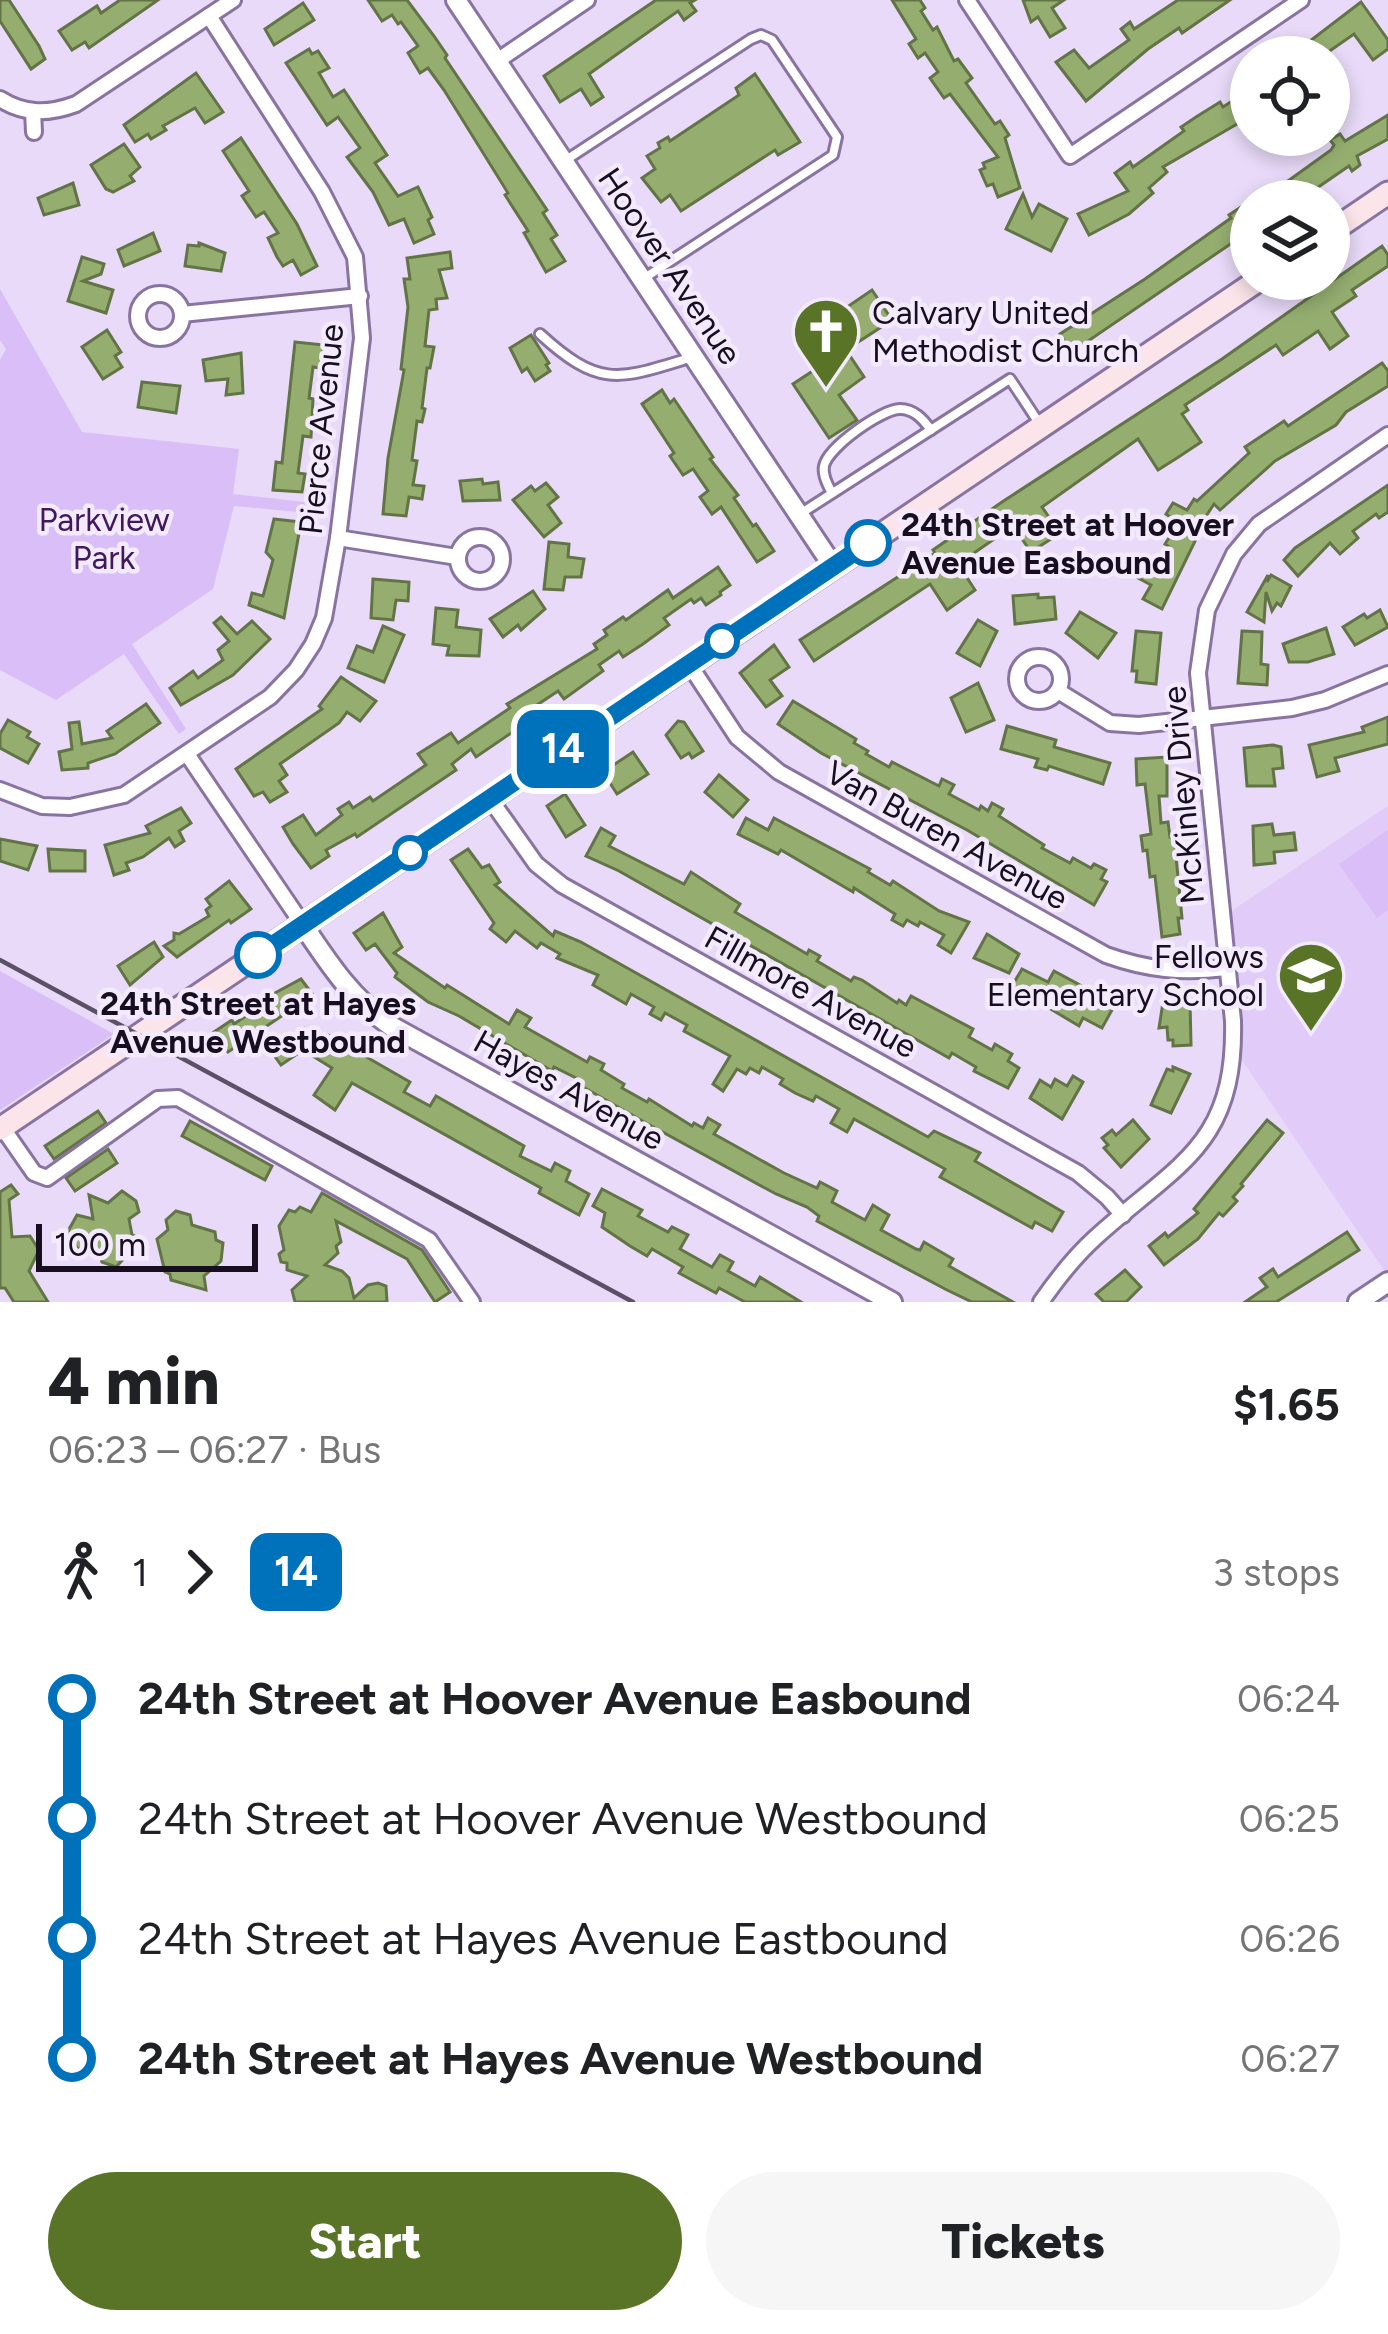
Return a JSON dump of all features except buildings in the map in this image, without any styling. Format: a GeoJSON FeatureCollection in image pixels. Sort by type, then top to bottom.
{"type":"FeatureCollection","features":[{"type":"Feature","properties":{"kind":"main road"},"geometry":{"type":"LineString","coordinates":[[1350,219],[1388,193]]}},
{"type":"Feature","properties":{"kind":"main road"},"geometry":{"type":"LineString","coordinates":[[1,1128],[1230,299]]}},
{"type":"Feature","properties":{"kind":"street"},"geometry":{"type":"LineString","coordinates":[[0,99],[16,110],[53,112],[76,104],[233,0]]}},
{"type":"Feature","properties":{"kind":"street","name":"Hoover Avenue"},"geometry":{"type":"LineString","coordinates":[[456,0],[833,566]]}},
{"type":"Feature","properties":{"kind":"street"},"geometry":{"type":"LineString","coordinates":[[497,61],[587,0]]}},
{"type":"Feature","properties":{"kind":"street"},"geometry":{"type":"LineString","coordinates":[[967,0],[1070,156],[1301,0]]}},
{"type":"Feature","properties":{"kind":"street","name":"Pierce Avenue"},"geometry":{"type":"LineString","coordinates":[[0,790],[42,806],[97,803],[124,795],[270,697],[314,644],[323,618],[338,538],[362,338],[355,257],[340,223],[208,16]]}},
{"type":"Feature","properties":{"kind":"street"},"geometry":{"type":"LineString","coordinates":[[33,111],[34,132]]}},
{"type":"Feature","properties":{"kind":"street"},"geometry":{"type":"LineString","coordinates":[[182,314],[360,296]]}},
{"type":"Feature","properties":{"kind":"street","name":"McKinley Drive"},"geometry":{"type":"LineString","coordinates":[[1041,1302],[1067,1266],[1183,1165],[1218,1118],[1232,1070],[1233,1021],[1202,717],[1200,641],[1207,610],[1234,554],[1259,524],[1388,435]]}},
{"type":"Feature","properties":{"kind":"street"},"geometry":{"type":"LineString","coordinates":[[338,538],[457,557]]}},
{"type":"Feature","properties":{"kind":"street","name":"Van Buren Avenue"},"geometry":{"type":"LineString","coordinates":[[689,664],[737,737],[779,772],[1106,955],[1159,970],[1226,968]]}},
{"type":"Feature","properties":{"kind":"street"},"geometry":{"type":"LineString","coordinates":[[1058,691],[1110,722],[1139,725],[1292,708],[1388,674]]}},
{"type":"Feature","properties":{"kind":"street","name":"Hayes Avenue"},"geometry":{"type":"LineString","coordinates":[[187,754],[339,979],[363,1007],[892,1302]]}},
{"type":"Feature","properties":{"kind":"street","name":"Fillmore Avenue"},"geometry":{"type":"LineString","coordinates":[[490,799],[536,864],[562,886],[1078,1173],[1123,1215]]}},
{"type":"Feature","properties":{"kind":"street"},"geometry":{"type":"LineString","coordinates":[[1,1128],[34,1173],[47,1178],[158,1099],[178,1099],[429,1240],[472,1302]]}},
{"type":"Feature","properties":{"kind":"street"},"geometry":{"type":"LineString","coordinates":[[1365,1300],[1388,1282]]}},
{"type":"Feature","properties":{"kind":"lane"},"geometry":{"type":"LineString","coordinates":[[564,161],[761,35],[772,40],[837,136],[832,155],[643,279]]}},
{"type":"Feature","properties":{"kind":"lane"},"geometry":{"type":"LineString","coordinates":[[540,334],[564,356],[597,373],[626,377],[694,357]]}},
{"type":"Feature","properties":{"kind":"lane"},"geometry":{"type":"LineString","coordinates":[[799,515],[1010,379],[1042,427]]}},
{"type":"Feature","properties":{"kind":"lane"},"geometry":{"type":"LineString","coordinates":[[832,493],[824,466],[836,446],[888,410],[906,409],[931,430]]}},
{"type":"Feature","properties":{"kind":"shaded area","name":"Fellows Elementary School"},"geometry":{"type":"Polygon","coordinates":[[[1388,806],[1388,1276],[1233,1047],[1221,918],[1388,806]]]}},
{"type":"Feature","properties":{"kind":"green space","name":"Parkview Park"},"geometry":{"type":"Polygon","coordinates":[[[0,289],[82,432],[239,449],[233,494],[322,504],[320,514],[234,506],[213,589],[132,644],[186,729],[179,734],[124,654],[56,700],[0,670],[0,360],[6,349],[0,340],[0,289]]]}},
{"type":"Feature","properties":{"kind":"green space"},"geometry":{"type":"Polygon","coordinates":[[[1388,830],[1388,910],[1377,918],[1339,864],[1388,830]]]}},
{"type":"Feature","properties":{"kind":"green space"},"geometry":{"type":"Polygon","coordinates":[[[0,971],[114,1034],[0,1110],[0,971]]]}},
{"type":"Feature","properties":{"kind":"railway"},"geometry":{"type":"LineString","coordinates":[[0,960],[633,1302]]}},
{"type":"Feature","properties":{"kind":"bus line","name":"14"},"geometry":{"type":"LineString","coordinates":[[258,955],[868,543]]}},
{"type":"Feature","properties":{"kind":"place","name":"Calvary United Methodist Church"},"geometry":{"type":"Point","coordinates":[826,390]}},
{"type":"Feature","properties":{"kind":"place","name":"24th Street at Hoover Avenue Easbound"},"geometry":{"type":"Point","coordinates":[868,543]}},
{"type":"Feature","properties":{"kind":"place","name":"24th Street at Hayes Avenue Westbound"},"geometry":{"type":"Point","coordinates":[258,955]}},
{"type":"Feature","properties":{"kind":"place","name":"Fellows Elementary School"},"geometry":{"type":"Point","coordinates":[1311,1034]}}]}
